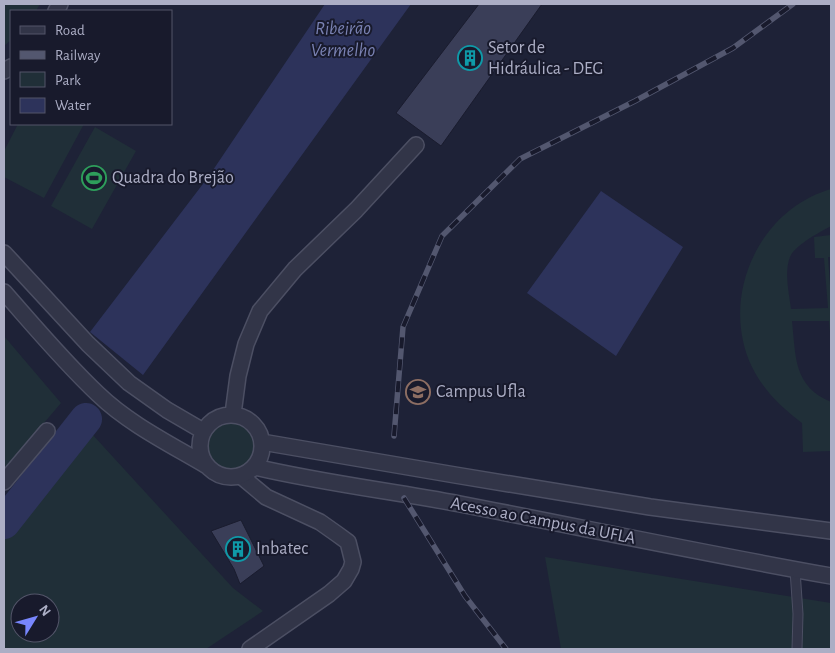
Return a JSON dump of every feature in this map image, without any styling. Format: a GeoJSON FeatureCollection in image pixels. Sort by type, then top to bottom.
{"type":"FeatureCollection","features":[{"type":"Feature","properties":{"kind":"street"},"geometry":{"type":"LineString","coordinates":[[233,414],[238,376],[246,344],[260,311],[295,269],[356,210],[416,145]]}},
{"type":"Feature","properties":{"kind":"street"},"geometry":{"type":"LineString","coordinates":[[4,253],[88,344],[128,383],[167,410],[203,431]]}},
{"type":"Feature","properties":{"kind":"street"},"geometry":{"type":"LineString","coordinates":[[4,292],[98,394],[157,437],[222,476],[241,476],[255,467],[260,458],[262,442],[260,431],[244,417],[233,414],[216,418],[203,431],[200,440],[202,458],[207,466]]}},
{"type":"Feature","properties":{"kind":"street"},"geometry":{"type":"LineString","coordinates":[[4,482],[46,431]]}},
{"type":"Feature","properties":{"kind":"street","name":"Acesso ao Campus da UFLA"},"geometry":{"type":"LineString","coordinates":[[262,442],[650,507],[831,531]]}},
{"type":"Feature","properties":{"kind":"street","name":"Acesso ao Campus da UFLA"},"geometry":{"type":"LineString","coordinates":[[255,467],[299,477],[449,502],[700,553],[831,576]]}},
{"type":"Feature","properties":{"kind":"street"},"geometry":{"type":"LineString","coordinates":[[241,476],[266,497],[320,522],[348,542],[353,562],[344,581],[329,594],[250,649]]}},
{"type":"Feature","properties":{"kind":"lane"},"geometry":{"type":"LineString","coordinates":[[795,570],[798,649]]}},
{"type":"Feature","properties":{"kind":"green space"},"geometry":{"type":"Polygon","coordinates":[[[4,4],[40,4],[37,10],[10,10],[10,41],[4,46],[4,4]]]}},
{"type":"Feature","properties":{"kind":"green space","name":"Quadra do Brejão"},"geometry":{"type":"Polygon","coordinates":[[[17,125],[83,125],[44,198],[4,177],[4,151],[17,125]]]}},
{"type":"Feature","properties":{"kind":"green space","name":"Quadra do Brejão"},"geometry":{"type":"Polygon","coordinates":[[[95,127],[136,151],[92,229],[51,206],[95,127]]]}},
{"type":"Feature","properties":{"kind":"green space"},"geometry":{"type":"Polygon","coordinates":[[[831,189],[831,226],[808,239],[797,248],[790,257],[787,269],[791,309],[828,308],[824,258],[815,258],[814,237],[831,235],[831,257],[828,257],[831,299],[831,343],[829,321],[792,321],[796,358],[803,379],[809,388],[831,402],[831,451],[803,452],[802,423],[774,398],[762,384],[752,367],[743,340],[740,313],[743,286],[752,260],[765,236],[783,216],[805,200],[831,189]]]}},
{"type":"Feature","properties":{"kind":"green space"},"geometry":{"type":"Polygon","coordinates":[[[4,336],[61,403],[4,470],[4,336]]]}},
{"type":"Feature","properties":{"kind":"green space"},"geometry":{"type":"Polygon","coordinates":[[[223,418],[247,423],[258,437],[257,458],[243,472],[222,471],[204,454],[206,433],[223,418]]]}},
{"type":"Feature","properties":{"kind":"green space"},"geometry":{"type":"Polygon","coordinates":[[[81,422],[233,588],[263,611],[206,649],[4,649],[4,502],[81,422]]]}},
{"type":"Feature","properties":{"kind":"green space"},"geometry":{"type":"Polygon","coordinates":[[[545,557],[831,603],[831,649],[561,649],[545,557]]]}},
{"type":"Feature","properties":{"kind":"water","name":"Ribeirão Vermelho"},"geometry":{"type":"Polygon","coordinates":[[[325,4],[411,4],[143,375],[90,332],[209,176],[325,4]]]}},
{"type":"Feature","properties":{"kind":"water"},"geometry":{"type":"Polygon","coordinates":[[[601,191],[683,247],[616,356],[527,293],[601,191]]]}},
{"type":"Feature","properties":{"kind":"building","name":"Setor de Hidráulica - DEG"},"geometry":{"type":"Polygon","coordinates":[[[479,4],[542,4],[441,146],[396,113],[479,4]]]}},
{"type":"Feature","properties":{"kind":"building","name":"Inbatec"},"geometry":{"type":"Polygon","coordinates":[[[241,520],[264,566],[240,584],[234,569],[211,531],[241,520]]]}},
{"type":"Feature","properties":{"kind":"waterway","name":"Ribeirão Vermelho"},"geometry":{"type":"LineString","coordinates":[[4,523],[86,419]]}},
{"type":"Feature","properties":{"kind":"railway"},"geometry":{"type":"LineString","coordinates":[[394,436],[403,327],[442,236],[520,159],[635,101],[733,48],[793,4]]}},
{"type":"Feature","properties":{"kind":"railway"},"geometry":{"type":"LineString","coordinates":[[404,498],[465,596],[506,649]]}},
{"type":"Feature","properties":{"kind":"place","name":"Setor de Hidráulica - DEG"},"geometry":{"type":"Point","coordinates":[470,58]}},
{"type":"Feature","properties":{"kind":"place","name":"Quadra do Brejão"},"geometry":{"type":"Point","coordinates":[94,178]}},
{"type":"Feature","properties":{"kind":"place","name":"Campus Ufla"},"geometry":{"type":"Point","coordinates":[418,392]}},
{"type":"Feature","properties":{"kind":"place","name":"Inbatec"},"geometry":{"type":"Point","coordinates":[238,549]}}]}
